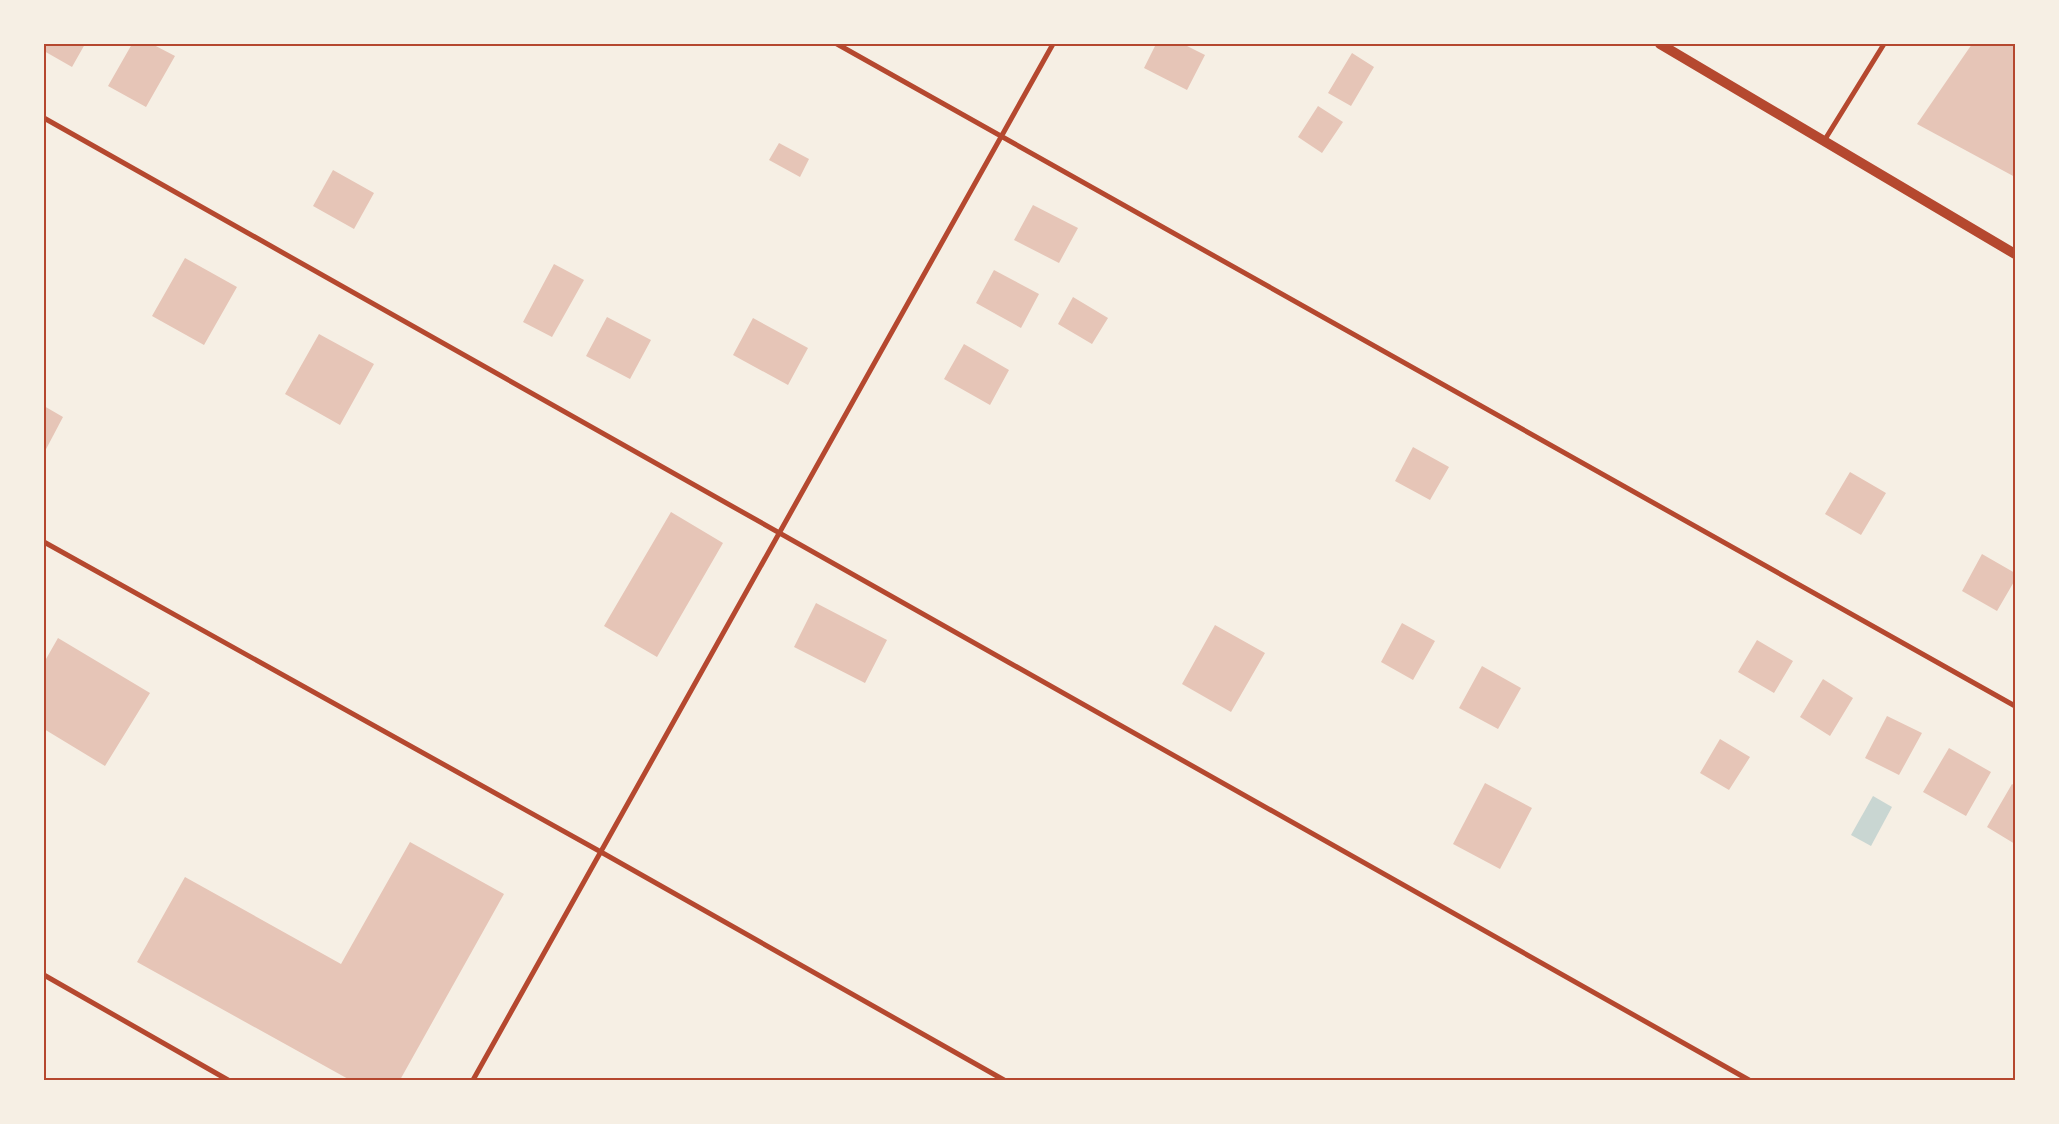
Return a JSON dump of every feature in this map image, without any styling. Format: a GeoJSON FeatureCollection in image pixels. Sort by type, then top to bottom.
{"type":"FeatureCollection","features":[{"type":"Feature","properties":{"kind":"main road"},"geometry":{"type":"LineString","coordinates":[[1660,44],[2015,254]]}},
{"type":"Feature","properties":{"kind":"street"},"geometry":{"type":"LineString","coordinates":[[837,44],[2015,706]]}},
{"type":"Feature","properties":{"kind":"street"},"geometry":{"type":"LineString","coordinates":[[473,1080],[1053,44]]}},
{"type":"Feature","properties":{"kind":"street"},"geometry":{"type":"LineString","coordinates":[[1824,141],[1884,44]]}},
{"type":"Feature","properties":{"kind":"street"},"geometry":{"type":"LineString","coordinates":[[44,118],[1749,1080]]}},
{"type":"Feature","properties":{"kind":"street"},"geometry":{"type":"LineString","coordinates":[[44,542],[601,852],[1004,1080]]}},
{"type":"Feature","properties":{"kind":"street"},"geometry":{"type":"LineString","coordinates":[[44,975],[228,1080]]}},
{"type":"Feature","properties":{"kind":"shaded area"},"geometry":{"type":"Polygon","coordinates":[[[1873,796],[1892,807],[1871,846],[1851,835],[1873,796]]]}},
{"type":"Feature","properties":{"kind":"building"},"geometry":{"type":"Polygon","coordinates":[[[44,44],[85,44],[72,67],[44,51],[44,44]]]}},
{"type":"Feature","properties":{"kind":"building"},"geometry":{"type":"Polygon","coordinates":[[[132,44],[152,44],[175,56],[146,107],[108,86],[132,44]]]}},
{"type":"Feature","properties":{"kind":"building"},"geometry":{"type":"Polygon","coordinates":[[[1156,44],[1183,44],[1205,55],[1187,90],[1144,68],[1156,44]]]}},
{"type":"Feature","properties":{"kind":"building"},"geometry":{"type":"Polygon","coordinates":[[[1972,44],[2011,44],[2015,46],[2015,177],[1917,124],[1972,44]]]}},
{"type":"Feature","properties":{"kind":"building"},"geometry":{"type":"Polygon","coordinates":[[[1352,53],[1374,67],[1351,106],[1328,93],[1352,53]]]}},
{"type":"Feature","properties":{"kind":"building"},"geometry":{"type":"Polygon","coordinates":[[[1318,106],[1343,122],[1322,153],[1298,137],[1318,106]]]}},
{"type":"Feature","properties":{"kind":"building"},"geometry":{"type":"Polygon","coordinates":[[[779,143],[809,159],[800,177],[769,160],[779,143]]]}},
{"type":"Feature","properties":{"kind":"building"},"geometry":{"type":"Polygon","coordinates":[[[333,170],[374,193],[354,229],[313,206],[333,170]]]}},
{"type":"Feature","properties":{"kind":"building"},"geometry":{"type":"Polygon","coordinates":[[[1033,205],[1078,228],[1059,263],[1014,240],[1033,205]]]}},
{"type":"Feature","properties":{"kind":"building"},"geometry":{"type":"Polygon","coordinates":[[[185,258],[237,287],[204,345],[152,316],[185,258]]]}},
{"type":"Feature","properties":{"kind":"building"},"geometry":{"type":"Polygon","coordinates":[[[554,264],[584,280],[552,337],[523,322],[554,264]]]}},
{"type":"Feature","properties":{"kind":"building"},"geometry":{"type":"Polygon","coordinates":[[[994,270],[1039,294],[1021,328],[976,303],[994,270]]]}},
{"type":"Feature","properties":{"kind":"building"},"geometry":{"type":"Polygon","coordinates":[[[1073,297],[1108,318],[1092,344],[1058,324],[1073,297]]]}},
{"type":"Feature","properties":{"kind":"building"},"geometry":{"type":"Polygon","coordinates":[[[607,317],[651,340],[630,379],[586,356],[607,317]]]}},
{"type":"Feature","properties":{"kind":"building"},"geometry":{"type":"Polygon","coordinates":[[[753,318],[808,348],[788,385],[733,355],[753,318]]]}},
{"type":"Feature","properties":{"kind":"building"},"geometry":{"type":"Polygon","coordinates":[[[319,334],[374,364],[340,425],[285,394],[319,334]]]}},
{"type":"Feature","properties":{"kind":"building"},"geometry":{"type":"Polygon","coordinates":[[[964,344],[1009,370],[990,405],[944,379],[964,344]]]}},
{"type":"Feature","properties":{"kind":"building"},"geometry":{"type":"Polygon","coordinates":[[[44,406],[63,417],[44,453],[44,406]]]}},
{"type":"Feature","properties":{"kind":"building"},"geometry":{"type":"Polygon","coordinates":[[[1413,447],[1449,467],[1430,500],[1395,481],[1413,447]]]}},
{"type":"Feature","properties":{"kind":"building"},"geometry":{"type":"Polygon","coordinates":[[[1850,472],[1886,493],[1861,535],[1825,514],[1850,472]]]}},
{"type":"Feature","properties":{"kind":"building"},"geometry":{"type":"Polygon","coordinates":[[[671,512],[723,543],[657,657],[604,626],[671,512]]]}},
{"type":"Feature","properties":{"kind":"building"},"geometry":{"type":"Polygon","coordinates":[[[1982,554],[2015,573],[2015,580],[1997,611],[1962,591],[1982,554]]]}},
{"type":"Feature","properties":{"kind":"building"},"geometry":{"type":"Polygon","coordinates":[[[816,603],[887,640],[865,683],[794,647],[816,603]]]}},
{"type":"Feature","properties":{"kind":"building"},"geometry":{"type":"Polygon","coordinates":[[[1402,623],[1435,641],[1413,680],[1381,662],[1402,623]]]}},
{"type":"Feature","properties":{"kind":"building"},"geometry":{"type":"Polygon","coordinates":[[[1215,625],[1265,653],[1231,712],[1182,684],[1215,625]]]}},
{"type":"Feature","properties":{"kind":"building"},"geometry":{"type":"Polygon","coordinates":[[[58,638],[150,693],[105,766],[44,729],[44,657],[46,659],[58,638]]]}},
{"type":"Feature","properties":{"kind":"building"},"geometry":{"type":"Polygon","coordinates":[[[1757,640],[1793,661],[1774,693],[1738,672],[1757,640]]]}},
{"type":"Feature","properties":{"kind":"building"},"geometry":{"type":"Polygon","coordinates":[[[1482,666],[1521,688],[1498,729],[1459,708],[1482,666]]]}},
{"type":"Feature","properties":{"kind":"building"},"geometry":{"type":"Polygon","coordinates":[[[1823,679],[1853,698],[1830,736],[1800,717],[1823,679]]]}},
{"type":"Feature","properties":{"kind":"building"},"geometry":{"type":"Polygon","coordinates":[[[1887,716],[1922,733],[1899,775],[1865,758],[1887,716]]]}},
{"type":"Feature","properties":{"kind":"building"},"geometry":{"type":"Polygon","coordinates":[[[1720,739],[1750,757],[1729,790],[1700,773],[1720,739]]]}},
{"type":"Feature","properties":{"kind":"building"},"geometry":{"type":"Polygon","coordinates":[[[1949,748],[1991,772],[1966,816],[1923,792],[1949,748]]]}},
{"type":"Feature","properties":{"kind":"building"},"geometry":{"type":"Polygon","coordinates":[[[1485,783],[1532,808],[1500,869],[1453,844],[1485,783]]]}},
{"type":"Feature","properties":{"kind":"building"},"geometry":{"type":"Polygon","coordinates":[[[2012,784],[2015,786],[2015,844],[1987,827],[2012,784]]]}},
{"type":"Feature","properties":{"kind":"building"},"geometry":{"type":"Polygon","coordinates":[[[410,842],[504,894],[400,1080],[350,1080],[137,962],[185,877],[341,964],[410,842]]]}}]}
